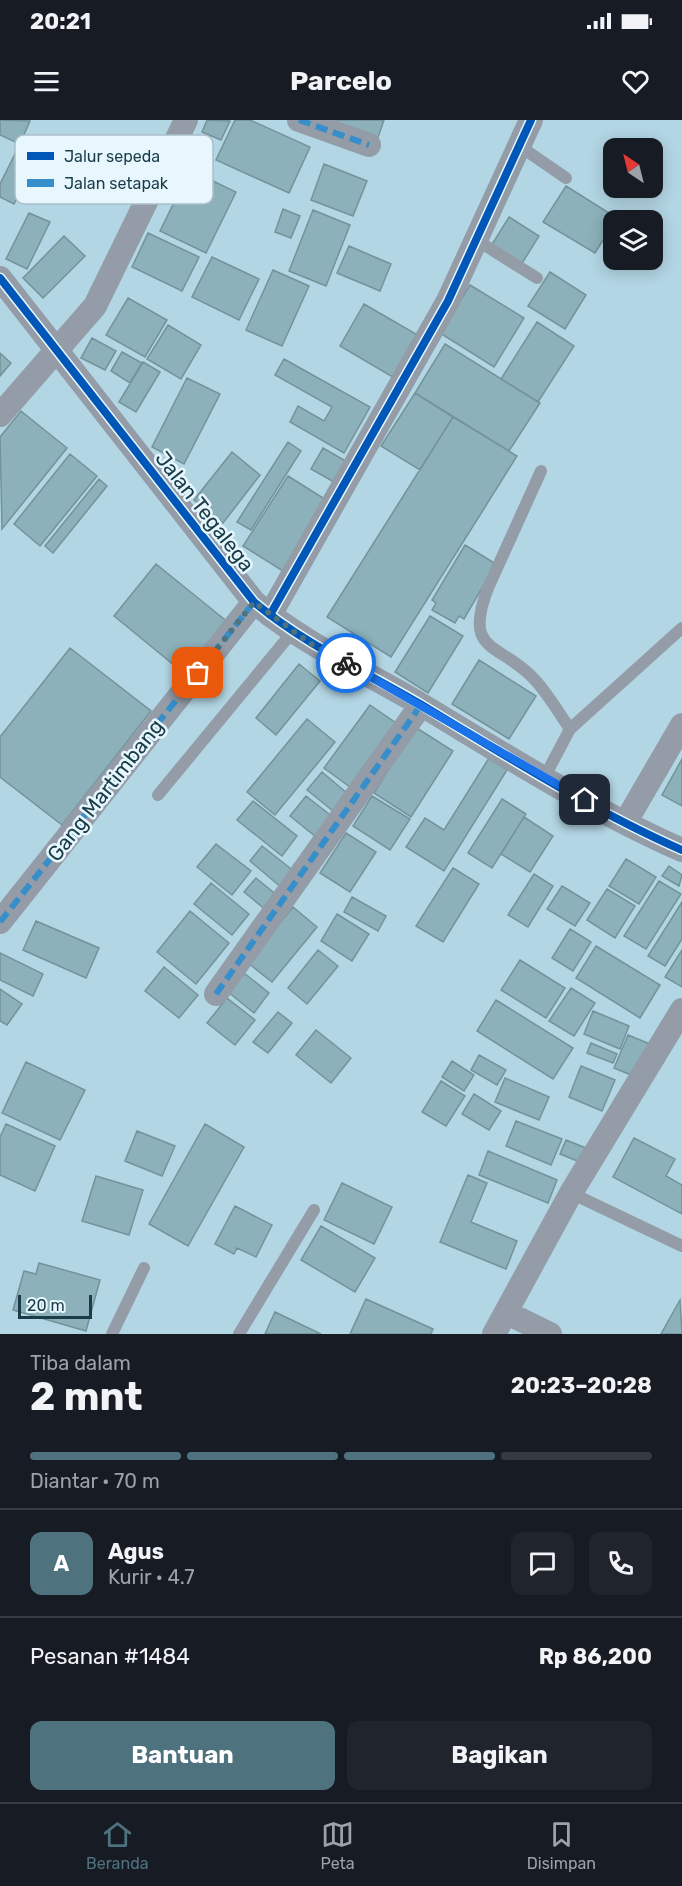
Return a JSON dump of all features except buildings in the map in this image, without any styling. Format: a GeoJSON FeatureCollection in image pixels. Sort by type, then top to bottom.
{"type":"FeatureCollection","features":[{"type":"Feature","properties":{"kind":"street"},"geometry":{"type":"LineString","coordinates":[[179,135],[186,120]]}},
{"type":"Feature","properties":{"kind":"street"},"geometry":{"type":"LineString","coordinates":[[299,120],[369,145]]}},
{"type":"Feature","properties":{"kind":"street","name":"Gang Martimbang"},"geometry":{"type":"LineString","coordinates":[[0,922],[262,608],[448,301],[478,241],[531,120]]}},
{"type":"Feature","properties":{"kind":"street"},"geometry":{"type":"LineString","coordinates":[[0,415],[95,306],[145,204]]}},
{"type":"Feature","properties":{"kind":"street","name":"Jalan Tegalega"},"geometry":{"type":"LineString","coordinates":[[0,278],[262,608],[333,657],[625,823],[682,850]]}},
{"type":"Feature","properties":{"kind":"street"},"geometry":{"type":"LineString","coordinates":[[216,994],[421,705]]}},
{"type":"Feature","properties":{"kind":"street"},"geometry":{"type":"LineString","coordinates":[[625,823],[682,725]]}},
{"type":"Feature","properties":{"kind":"street"},"geometry":{"type":"LineString","coordinates":[[494,1334],[571,1193],[682,1010]]}},
{"type":"Feature","properties":{"kind":"street"},"geometry":{"type":"LineString","coordinates":[[507,1313],[550,1334]]}},
{"type":"Feature","properties":{"kind":"lane"},"geometry":{"type":"LineString","coordinates":[[521,147],[566,178]]}},
{"type":"Feature","properties":{"kind":"lane"},"geometry":{"type":"LineString","coordinates":[[478,241],[537,278]]}},
{"type":"Feature","properties":{"kind":"lane"},"geometry":{"type":"LineString","coordinates":[[541,471],[488,588],[481,607],[478,626],[487,645],[535,679],[570,729]]}},
{"type":"Feature","properties":{"kind":"lane"},"geometry":{"type":"LineString","coordinates":[[544,778],[570,729],[682,628]]}},
{"type":"Feature","properties":{"kind":"lane"},"geometry":{"type":"LineString","coordinates":[[158,795],[294,630]]}},
{"type":"Feature","properties":{"kind":"lane"},"geometry":{"type":"LineString","coordinates":[[571,1193],[682,1246]]}},
{"type":"Feature","properties":{"kind":"lane"},"geometry":{"type":"LineString","coordinates":[[239,1334],[314,1210]]}},
{"type":"Feature","properties":{"kind":"lane"},"geometry":{"type":"LineString","coordinates":[[112,1334],[144,1268]]}},
{"type":"Feature","properties":{"kind":"marked path"},"geometry":{"type":"LineString","coordinates":[[299,120],[369,145]]}},
{"type":"Feature","properties":{"kind":"marked path"},"geometry":{"type":"LineString","coordinates":[[0,922],[254,602]]}},
{"type":"Feature","properties":{"kind":"marked path"},"geometry":{"type":"LineString","coordinates":[[216,994],[421,705]]}},
{"type":"Feature","properties":{"kind":"cycle path"},"geometry":{"type":"LineString","coordinates":[[270,615],[448,301],[531,120]]}},
{"type":"Feature","properties":{"kind":"cycle path"},"geometry":{"type":"LineString","coordinates":[[0,278],[254,602],[314,644],[549,781],[682,850]]}},
{"type":"Feature","properties":{"kind":"way so far"},"geometry":{"type":"LineString","coordinates":[[198,673],[254,602],[311,644],[346,663]]}},
{"type":"Feature","properties":{"kind":"route"},"geometry":{"type":"LineString","coordinates":[[346,663],[585,800]]}}]}
